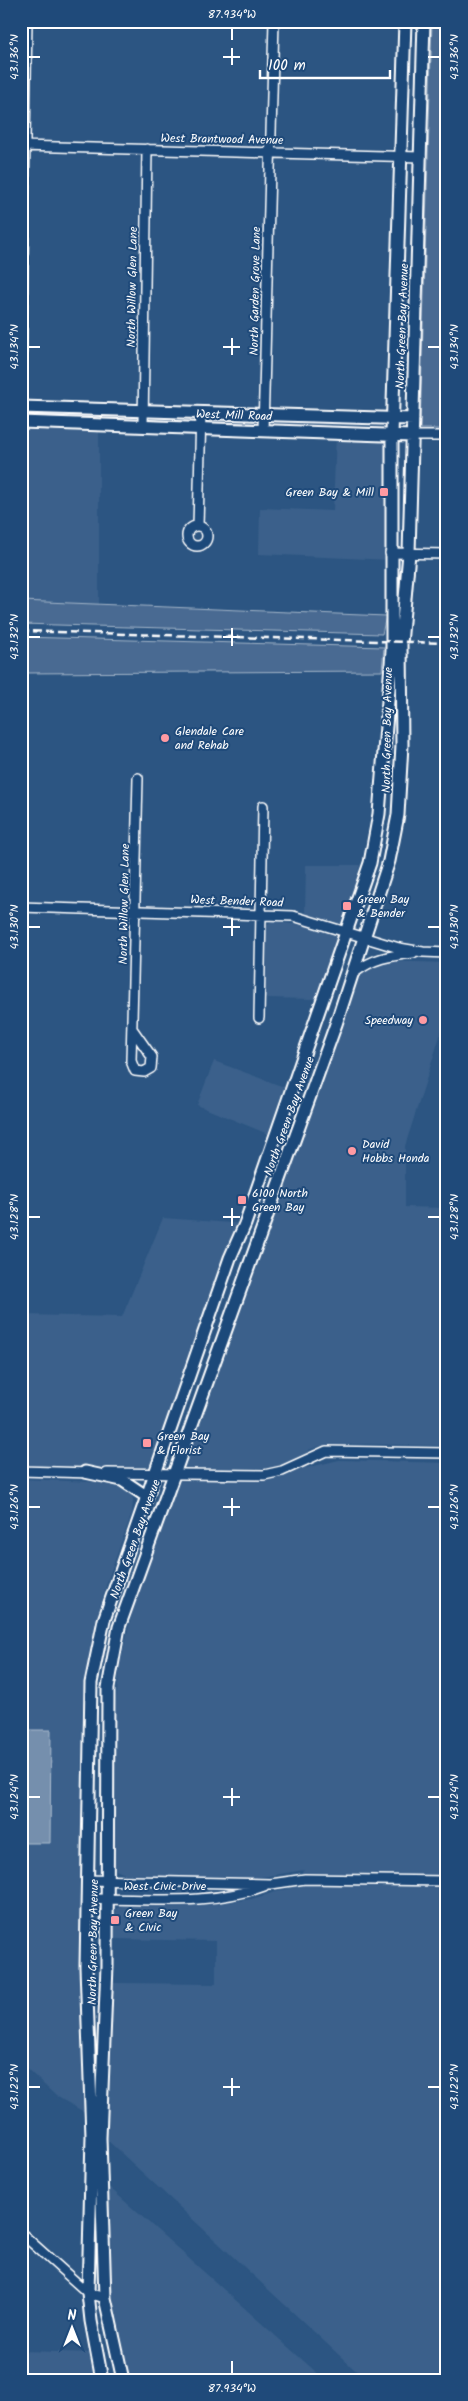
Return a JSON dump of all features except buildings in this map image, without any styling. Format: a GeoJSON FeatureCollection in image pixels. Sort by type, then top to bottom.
{"type":"FeatureCollection","features":[{"type":"Feature","properties":{"kind":"main road","name":"North Green Bay Avenue"},"geometry":{"type":"LineString","coordinates":[[102,2380],[91,2322],[88,2293],[92,2136],[86,1966],[91,1683],[104,1620],[153,1474],[230,1258],[245,1224],[370,863],[379,814],[392,651],[390,553],[392,435],[405,21]]}},
{"type":"Feature","properties":{"kind":"main road","name":"North Green Bay Avenue"},"geometry":{"type":"LineString","coordinates":[[123,2380],[104,2298],[100,2138],[108,1880],[108,1688],[118,1627],[204,1394],[354,973],[389,861],[398,816],[402,745],[401,644],[409,553],[424,21]]}},
{"type":"Feature","properties":{"kind":"main road","name":"West Mill Road"},"geometry":{"type":"LineString","coordinates":[[21,406],[413,419]]}},
{"type":"Feature","properties":{"kind":"main road","name":"West Mill Road"},"geometry":{"type":"LineString","coordinates":[[21,422],[412,436]]}},
{"type":"Feature","properties":{"kind":"main road"},"geometry":{"type":"LineString","coordinates":[[190,1370],[210,1376]]}},
{"type":"Feature","properties":{"kind":"main road"},"geometry":{"type":"LineString","coordinates":[[184,1387],[204,1394]]}},
{"type":"Feature","properties":{"kind":"main road"},"geometry":{"type":"LineString","coordinates":[[85,1472],[122,1480],[146,1496]]}},
{"type":"Feature","properties":{"kind":"street"},"geometry":{"type":"LineString","coordinates":[[21,378],[27,21]]}},
{"type":"Feature","properties":{"kind":"street","name":"North Garden Grove Lane"},"geometry":{"type":"LineString","coordinates":[[263,430],[265,414],[274,21]]}},
{"type":"Feature","properties":{"kind":"street"},"geometry":{"type":"LineString","coordinates":[[434,21],[447,22]]}},
{"type":"Feature","properties":{"kind":"street","name":"West Brantwood Avenue"},"geometry":{"type":"LineString","coordinates":[[24,146],[421,157]]}},
{"type":"Feature","properties":{"kind":"street","name":"North Willow Glen Lane"},"geometry":{"type":"LineString","coordinates":[[142,426],[147,149]]}},
{"type":"Feature","properties":{"kind":"street"},"geometry":{"type":"LineString","coordinates":[[198,526],[201,412]]}},
{"type":"Feature","properties":{"kind":"street","name":"West Mill Road"},"geometry":{"type":"LineString","coordinates":[[412,436],[447,436]]}},
{"type":"Feature","properties":{"kind":"street"},"geometry":{"type":"LineString","coordinates":[[390,553],[447,554]]}},
{"type":"Feature","properties":{"kind":"street","name":"North Willow Glen Lane"},"geometry":{"type":"LineString","coordinates":[[133,1030],[138,778]]}},
{"type":"Feature","properties":{"kind":"street"},"geometry":{"type":"LineString","coordinates":[[259,1018],[263,806]]}},
{"type":"Feature","properties":{"kind":"street","name":"West Bender Road"},"geometry":{"type":"LineString","coordinates":[[21,908],[261,914],[301,918],[365,939],[423,952],[447,953]]}},
{"type":"Feature","properties":{"kind":"street"},"geometry":{"type":"LineString","coordinates":[[354,973],[365,964],[380,957],[423,952]]}},
{"type":"Feature","properties":{"kind":"street"},"geometry":{"type":"LineString","coordinates":[[21,1471],[264,1475],[282,1470],[319,1453],[334,1451],[447,1454]]}},
{"type":"Feature","properties":{"kind":"street","name":"West Civic Drive"},"geometry":{"type":"LineString","coordinates":[[87,1880],[271,1884],[305,1879],[447,1881]]}},
{"type":"Feature","properties":{"kind":"street","name":"West Civic Drive"},"geometry":{"type":"LineString","coordinates":[[87,1899],[209,1900],[246,1893],[271,1884]]}},
{"type":"Feature","properties":{"kind":"street"},"geometry":{"type":"LineString","coordinates":[[21,2233],[88,2293],[104,2298]]}},
{"type":"Feature","properties":{"kind":"shaded area"},"geometry":{"type":"Polygon","coordinates":[[[432,21],[447,21],[447,429],[420,429],[432,21]]]}},
{"type":"Feature","properties":{"kind":"shaded area"},"geometry":{"type":"Polygon","coordinates":[[[21,426],[99,428],[99,605],[21,601],[21,426]]]}},
{"type":"Feature","properties":{"kind":"shaded area"},"geometry":{"type":"Polygon","coordinates":[[[336,433],[392,435],[391,560],[259,554],[260,508],[333,511],[336,433]]]}},
{"type":"Feature","properties":{"kind":"shaded area"},"geometry":{"type":"Polygon","coordinates":[[[21,601],[386,616],[382,634],[21,624],[21,601]]]}},
{"type":"Feature","properties":{"kind":"shaded area"},"geometry":{"type":"Polygon","coordinates":[[[21,637],[384,647],[382,671],[21,673],[21,637]]]}},
{"type":"Feature","properties":{"kind":"shaded area"},"geometry":{"type":"Polygon","coordinates":[[[306,865],[360,865],[349,906],[315,999],[265,998],[266,926],[272,921],[300,925],[305,912],[306,865]]]}},
{"type":"Feature","properties":{"kind":"shaded area"},"geometry":{"type":"Polygon","coordinates":[[[384,961],[447,963],[447,1014],[405,1146],[405,1207],[447,1208],[447,1446],[366,1444],[320,1446],[308,1450],[306,1468],[339,1460],[447,1463],[447,2380],[366,2380],[105,2138],[113,1983],[216,1984],[216,1941],[113,1939],[116,1909],[128,1903],[213,1904],[251,1899],[290,1888],[304,1870],[255,1878],[228,1879],[129,1876],[116,1870],[114,1860],[116,1702],[120,1663],[133,1609],[355,983],[367,968],[384,961]]]}},
{"type":"Feature","properties":{"kind":"shaded area"},"geometry":{"type":"Polygon","coordinates":[[[214,1061],[284,1087],[268,1134],[197,1105],[214,1061]]]}},
{"type":"Feature","properties":{"kind":"shaded area"},"geometry":{"type":"Polygon","coordinates":[[[163,1218],[245,1224],[153,1474],[85,1472],[21,1464],[21,1315],[122,1317],[163,1218]]]}},
{"type":"Feature","properties":{"kind":"shaded area"},"geometry":{"type":"Polygon","coordinates":[[[21,1479],[116,1483],[128,1489],[133,1499],[132,1513],[107,1582],[94,1630],[85,1677],[82,1719],[81,1987],[86,2113],[56,2096],[21,2063],[21,1479]]]}},
{"type":"Feature","properties":{"kind":"shaded area"},"geometry":{"type":"Polygon","coordinates":[[[26,1730],[51,1730],[50,1843],[21,1843],[21,1751],[26,1751],[26,1730]]]}},
{"type":"Feature","properties":{"kind":"shaded area"},"geometry":{"type":"Polygon","coordinates":[[[101,2180],[325,2380],[123,2380],[105,2298],[101,2180]]]}},
{"type":"Feature","properties":{"kind":"shaded area"},"geometry":{"type":"Polygon","coordinates":[[[21,2351],[97,2353],[102,2380],[21,2380],[21,2351]]]}},
{"type":"Feature","properties":{"kind":"railway"},"geometry":{"type":"LineString","coordinates":[[21,631],[447,643]]}},
{"type":"Feature","properties":{"kind":"place","name":"Green Bay & Mill"},"geometry":{"type":"Point","coordinates":[384,492]}},
{"type":"Feature","properties":{"kind":"place","name":"Glendale Care and Rehab"},"geometry":{"type":"Point","coordinates":[165,738]}},
{"type":"Feature","properties":{"kind":"place","name":"Green Bay & Bender"},"geometry":{"type":"Point","coordinates":[347,906]}},
{"type":"Feature","properties":{"kind":"place","name":"Speedway"},"geometry":{"type":"Point","coordinates":[423,1020]}},
{"type":"Feature","properties":{"kind":"place","name":"David Hobbs Honda"},"geometry":{"type":"Point","coordinates":[352,1151]}},
{"type":"Feature","properties":{"kind":"place","name":"6100 North Green Bay"},"geometry":{"type":"Point","coordinates":[242,1200]}},
{"type":"Feature","properties":{"kind":"place","name":"Green Bay & Florist"},"geometry":{"type":"Point","coordinates":[147,1443]}},
{"type":"Feature","properties":{"kind":"place","name":"Green Bay & Civic"},"geometry":{"type":"Point","coordinates":[115,1920]}}]}
